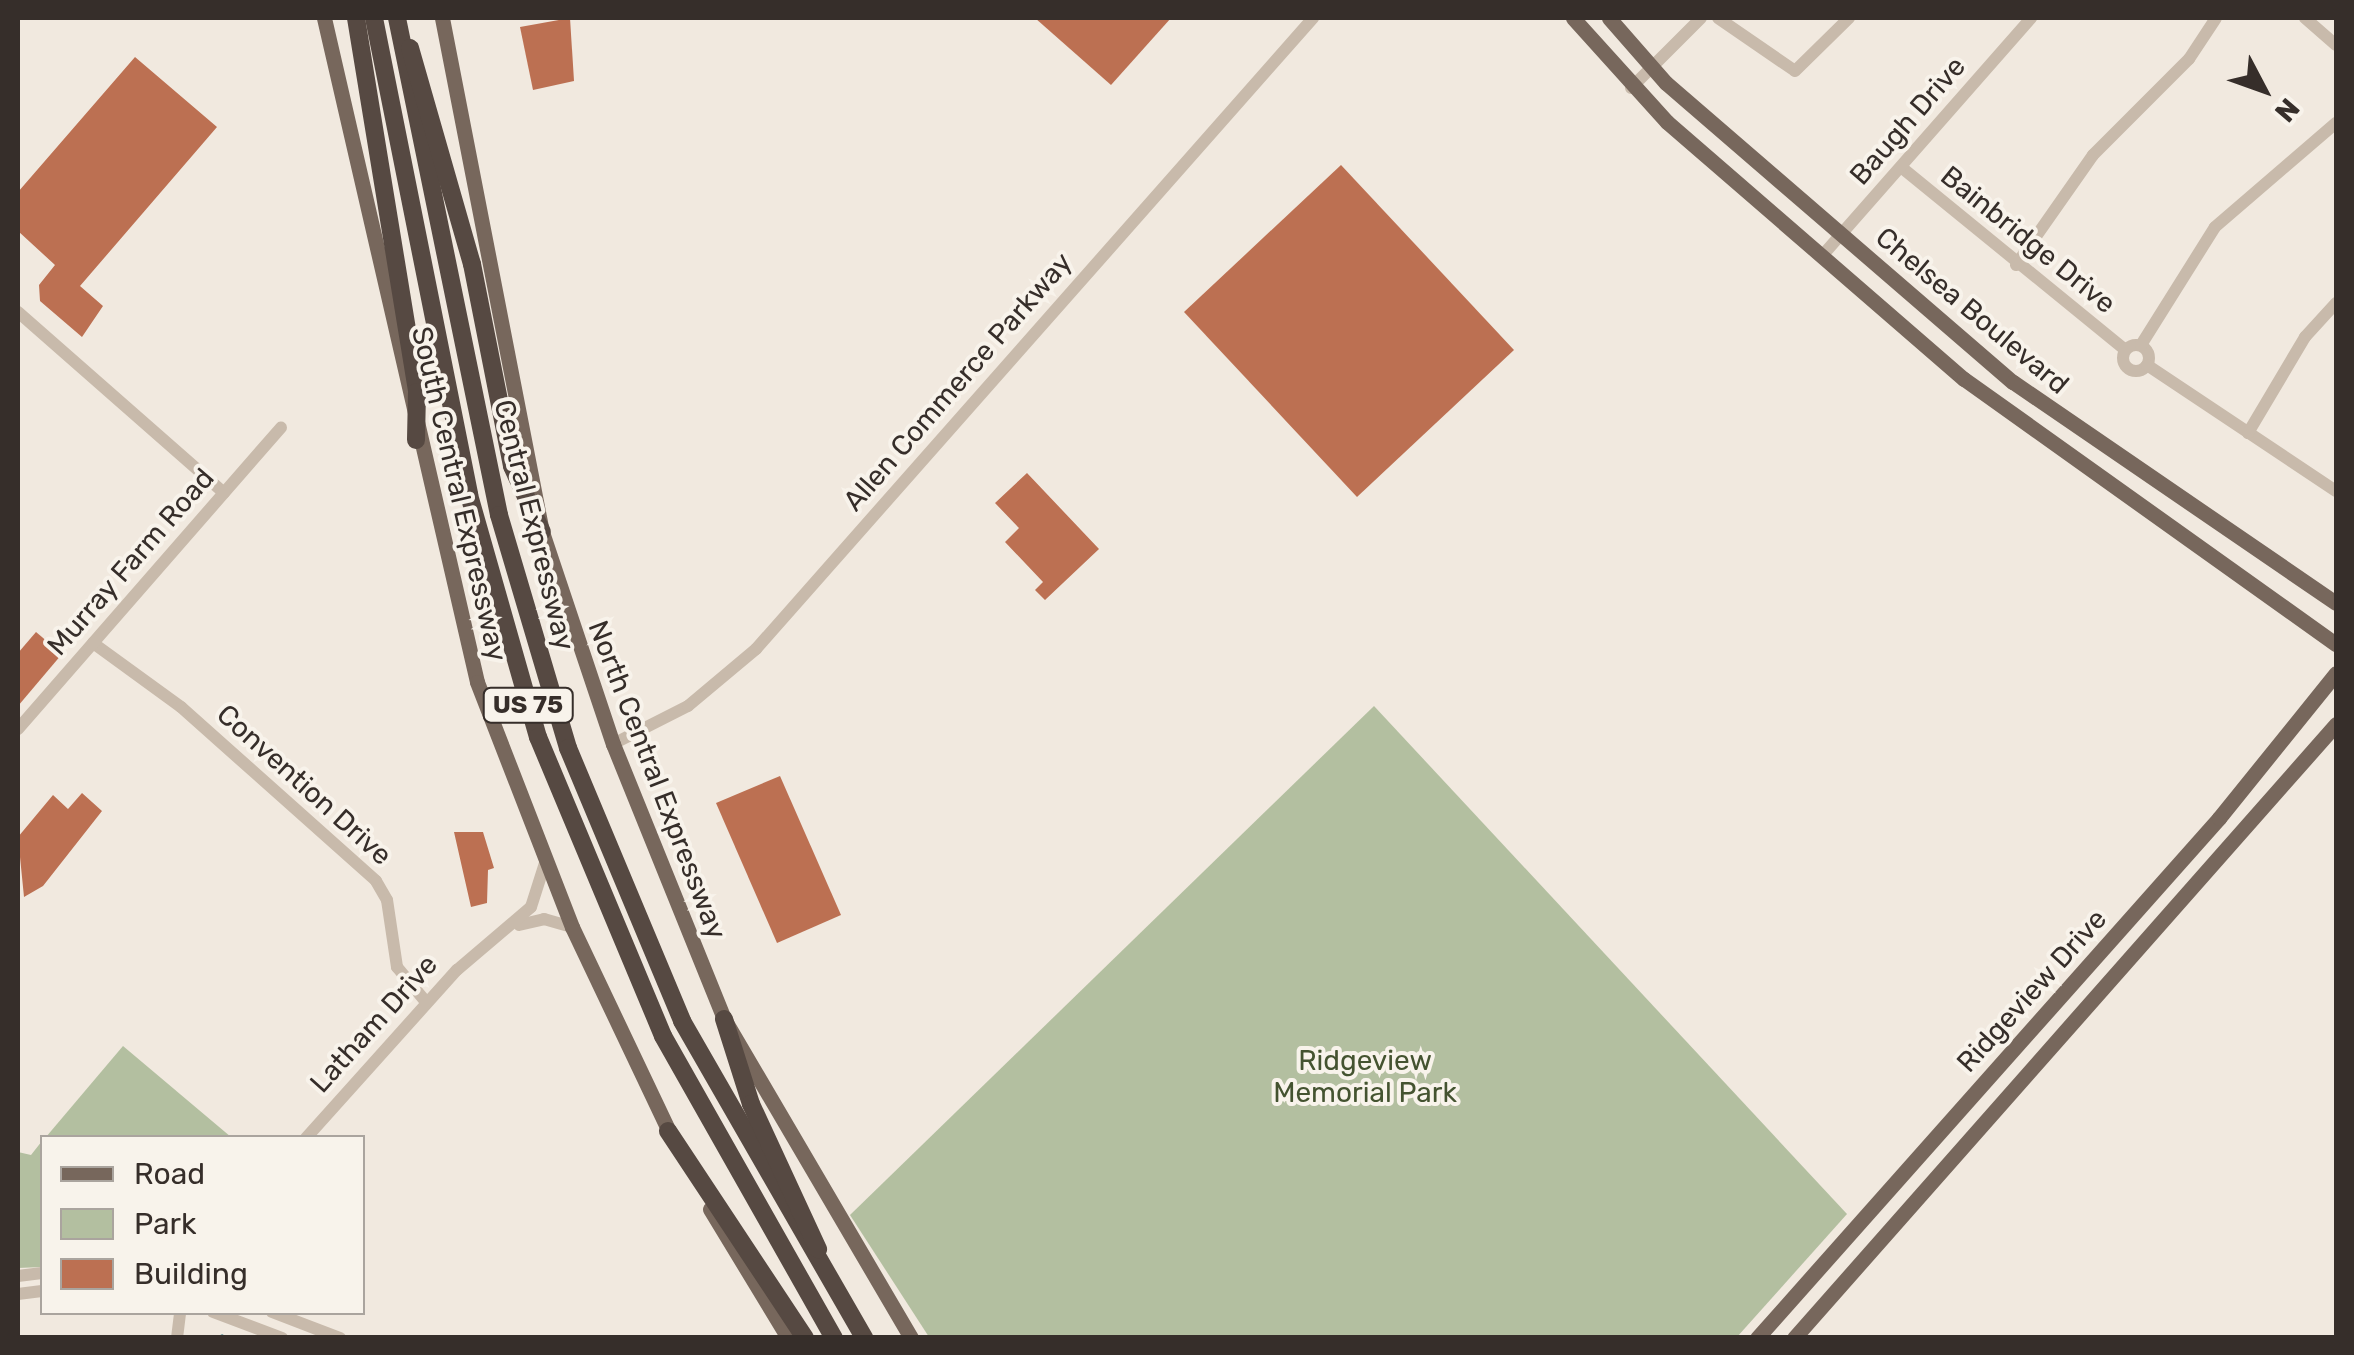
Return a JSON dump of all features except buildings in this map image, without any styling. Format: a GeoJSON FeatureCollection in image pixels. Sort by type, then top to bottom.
{"type":"FeatureCollection","features":[{"type":"Feature","properties":{"kind":"highway"},"geometry":{"type":"LineString","coordinates":[[356,18],[417,392],[416,440]]}},
{"type":"Feature","properties":{"kind":"highway","name":"Central Expressway"},"geometry":{"type":"LineString","coordinates":[[374,18],[468,495],[538,737],[662,1036],[834,1338]]}},
{"type":"Feature","properties":{"kind":"highway"},"geometry":{"type":"LineString","coordinates":[[398,22],[438,124],[512,466],[542,532]]}},
{"type":"Feature","properties":{"kind":"highway","name":"Central Expressway"},"geometry":{"type":"LineString","coordinates":[[398,22],[499,514],[568,748],[675,1007],[864,1338]]}},
{"type":"Feature","properties":{"kind":"highway"},"geometry":{"type":"LineString","coordinates":[[724,1019],[750,1104],[830,1283]]}},
{"type":"Feature","properties":{"kind":"highway"},"geometry":{"type":"LineString","coordinates":[[668,1131],[804,1338]]}},
{"type":"Feature","properties":{"kind":"main road","name":"South Central Expressway"},"geometry":{"type":"LineString","coordinates":[[324,18],[416,440],[478,682],[544,863],[668,1131],[788,1338]]}},
{"type":"Feature","properties":{"kind":"main road","name":"North Central Expressway"},"geometry":{"type":"LineString","coordinates":[[442,18],[542,532],[613,744],[724,1019],[912,1338]]}},
{"type":"Feature","properties":{"kind":"main road"},"geometry":{"type":"LineString","coordinates":[[1573,18],[1631,88]]}},
{"type":"Feature","properties":{"kind":"main road","name":"Chelsea Boulevard"},"geometry":{"type":"LineString","coordinates":[[1609,18],[1651,67],[2032,396],[2336,603]]}},
{"type":"Feature","properties":{"kind":"main road","name":"Chelsea Boulevard"},"geometry":{"type":"LineString","coordinates":[[1631,88],[2008,414],[2336,644]]}},
{"type":"Feature","properties":{"kind":"main road","name":"Ridgeview Drive"},"geometry":{"type":"LineString","coordinates":[[1757,1338],[2219,818],[2336,672]]}},
{"type":"Feature","properties":{"kind":"main road","name":"Ridgeview Drive"},"geometry":{"type":"LineString","coordinates":[[1794,1338],[2336,724]]}},
{"type":"Feature","properties":{"kind":"main road"},"geometry":{"type":"LineString","coordinates":[[1872,1208],[1893,1227]]}},
{"type":"Feature","properties":{"kind":"street","name":"Allen Commerce Parkway"},"geometry":{"type":"LineString","coordinates":[[613,744],[688,706],[756,650],[1313,18]]}},
{"type":"Feature","properties":{"kind":"street"},"geometry":{"type":"LineString","coordinates":[[1631,88],[1701,18]]}},
{"type":"Feature","properties":{"kind":"street"},"geometry":{"type":"LineString","coordinates":[[1718,18],[1795,70],[1848,18]]}},
{"type":"Feature","properties":{"kind":"street","name":"Baugh Drive"},"geometry":{"type":"LineString","coordinates":[[1822,256],[2031,18]]}},
{"type":"Feature","properties":{"kind":"street"},"geometry":{"type":"LineString","coordinates":[[2016,265],[2093,155],[2189,59],[2216,18]]}},
{"type":"Feature","properties":{"kind":"street"},"geometry":{"type":"LineString","coordinates":[[2304,18],[2336,45]]}},
{"type":"Feature","properties":{"kind":"street"},"geometry":{"type":"LineString","coordinates":[[2146,366],[2141,346],[2215,227],[2336,123]]}},
{"type":"Feature","properties":{"kind":"street","name":"Bainbridge Drive"},"geometry":{"type":"LineString","coordinates":[[1901,167],[2016,265],[2125,350],[2127,368],[2146,366],[2336,491]]}},
{"type":"Feature","properties":{"kind":"street"},"geometry":{"type":"LineString","coordinates":[[2248,433],[2305,336],[2336,303]]}},
{"type":"Feature","properties":{"kind":"street"},"geometry":{"type":"LineString","coordinates":[[18,312],[224,493]]}},
{"type":"Feature","properties":{"kind":"street","name":"Bainbridge Drive"},"geometry":{"type":"LineString","coordinates":[[2125,350],[2141,346]]}},
{"type":"Feature","properties":{"kind":"street","name":"Murray Farm Road"},"geometry":{"type":"LineString","coordinates":[[18,729],[282,428]]}},
{"type":"Feature","properties":{"kind":"street","name":"Convention Drive"},"geometry":{"type":"LineString","coordinates":[[93,643],[181,707],[376,881],[387,900],[397,967],[426,1002]]}},
{"type":"Feature","properties":{"kind":"street","name":"Latham Drive"},"geometry":{"type":"LineString","coordinates":[[309,1135],[426,1002],[482,946],[531,907],[544,863]]}},
{"type":"Feature","properties":{"kind":"street","name":"Latham Drive"},"geometry":{"type":"LineString","coordinates":[[482,946],[534,919],[572,927]]}},
{"type":"Feature","properties":{"kind":"street"},"geometry":{"type":"LineString","coordinates":[[221,1315],[282,1338]]}},
{"type":"Feature","properties":{"kind":"street"},"geometry":{"type":"LineString","coordinates":[[280,1315],[340,1338]]}},
{"type":"Feature","properties":{"kind":"green space","name":"Ridgeview Memorial Park"},"geometry":{"type":"Polygon","coordinates":[[[1374,706],[1847,1214],[1737,1337],[929,1337],[850,1215],[1374,706]]]}},
{"type":"Feature","properties":{"kind":"green space"},"geometry":{"type":"Polygon","coordinates":[[[123,1046],[229,1135],[48,1135],[123,1046]]]}},
{"type":"Feature","properties":{"kind":"green space"},"geometry":{"type":"Polygon","coordinates":[[[40,1144],[40,1267],[18,1268],[18,1152],[31,1155],[40,1144]]]}}]}
